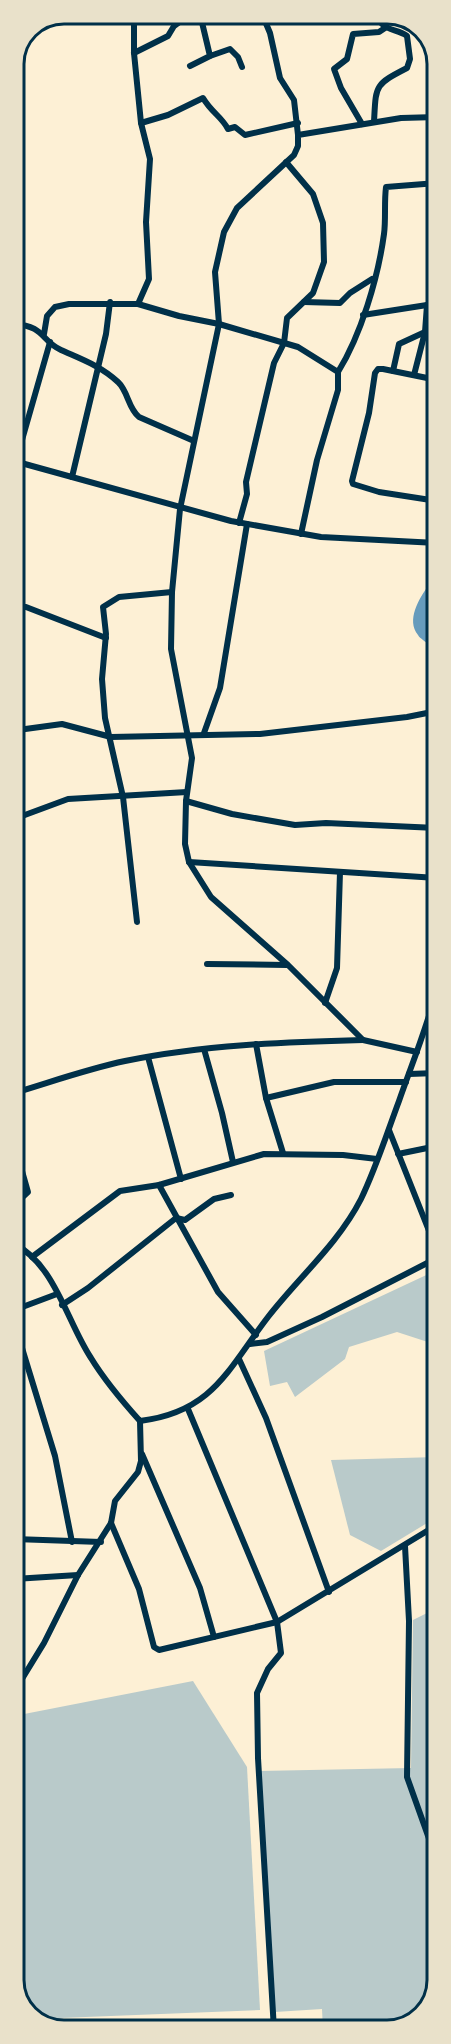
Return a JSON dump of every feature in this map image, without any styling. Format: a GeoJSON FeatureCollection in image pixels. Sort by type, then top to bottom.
{"type":"FeatureCollection","features":[{"type":"Feature","properties":{"kind":"street"},"geometry":{"type":"LineString","coordinates":[[134,24],[134,53],[141,123],[150,159],[146,222],[149,279],[138,304]]}},
{"type":"Feature","properties":{"kind":"street"},"geometry":{"type":"LineString","coordinates":[[134,53],[168,36],[177,24]]}},
{"type":"Feature","properties":{"kind":"street"},"geometry":{"type":"LineString","coordinates":[[202,24],[210,56]]}},
{"type":"Feature","properties":{"kind":"street"},"geometry":{"type":"LineString","coordinates":[[266,24],[280,78],[294,100],[298,123],[298,146],[286,162],[237,208],[224,232],[215,272],[219,324],[180,509],[172,592],[171,649],[192,758],[186,801],[185,844],[189,862],[211,897],[288,965],[363,1040]]}},
{"type":"Feature","properties":{"kind":"street"},"geometry":{"type":"LineString","coordinates":[[374,122],[375,94],[381,82],[407,68],[410,58],[407,36],[400,31],[385,28],[382,24]]}},
{"type":"Feature","properties":{"kind":"street"},"geometry":{"type":"LineString","coordinates":[[362,124],[341,88],[334,69],[347,58],[354,34],[379,32],[385,28]]}},
{"type":"Feature","properties":{"kind":"street"},"geometry":{"type":"LineString","coordinates":[[190,66],[230,49],[238,57],[242,67]]}},
{"type":"Feature","properties":{"kind":"street"},"geometry":{"type":"LineString","coordinates":[[141,123],[168,115],[204,98],[211,112],[223,119],[228,129],[235,127],[245,135],[298,123]]}},
{"type":"Feature","properties":{"kind":"street"},"geometry":{"type":"LineString","coordinates":[[298,135],[374,122],[427,118]]}},
{"type":"Feature","properties":{"kind":"street"},"geometry":{"type":"LineString","coordinates":[[239,523],[247,494],[246,482],[274,363],[284,343],[287,318],[313,293],[324,262],[323,223],[313,194],[286,162]]}},
{"type":"Feature","properties":{"kind":"street"},"geometry":{"type":"LineString","coordinates":[[301,534],[317,460],[338,390],[338,372],[348,356],[373,279],[383,235],[386,187],[427,184]]}},
{"type":"Feature","properties":{"kind":"street"},"geometry":{"type":"LineString","coordinates":[[304,302],[340,303],[373,279]]}},
{"type":"Feature","properties":{"kind":"street"},"geometry":{"type":"LineString","coordinates":[[72,477],[98,368],[110,302]]}},
{"type":"Feature","properties":{"kind":"street"},"geometry":{"type":"LineString","coordinates":[[44,334],[47,316],[55,307],[110,302],[138,304],[298,347],[338,372]]}},
{"type":"Feature","properties":{"kind":"street"},"geometry":{"type":"LineString","coordinates":[[363,315],[427,305],[425,332],[414,375]]}},
{"type":"Feature","properties":{"kind":"street"},"geometry":{"type":"LineString","coordinates":[[24,326],[44,334],[59,350],[86,359],[120,383],[132,411],[138,417],[194,441]]}},
{"type":"Feature","properties":{"kind":"street"},"geometry":{"type":"LineString","coordinates":[[393,371],[399,344],[425,332]]}},
{"type":"Feature","properties":{"kind":"street"},"geometry":{"type":"LineString","coordinates":[[24,430],[50,342]]}},
{"type":"Feature","properties":{"kind":"street"},"geometry":{"type":"LineString","coordinates":[[427,378],[378,369],[375,373],[369,413],[352,481],[353,484],[379,492],[427,499]]}},
{"type":"Feature","properties":{"kind":"street"},"geometry":{"type":"LineString","coordinates":[[24,464],[180,509],[239,523],[301,534],[427,542]]}},
{"type":"Feature","properties":{"kind":"street"},"geometry":{"type":"LineString","coordinates":[[204,733],[220,688],[247,524]]}},
{"type":"Feature","properties":{"kind":"street"},"geometry":{"type":"LineString","coordinates":[[137,922],[123,797],[105,717],[102,679],[106,638],[103,607],[119,597],[172,592]]}},
{"type":"Feature","properties":{"kind":"street"},"geometry":{"type":"LineString","coordinates":[[24,607],[106,638]]}},
{"type":"Feature","properties":{"kind":"street"},"geometry":{"type":"LineString","coordinates":[[24,729],[62,724],[111,737],[204,733],[260,734],[427,713]]}},
{"type":"Feature","properties":{"kind":"street"},"geometry":{"type":"LineString","coordinates":[[24,815],[68,799],[187,792]]}},
{"type":"Feature","properties":{"kind":"street"},"geometry":{"type":"LineString","coordinates":[[186,801],[232,814],[295,825],[326,823],[427,828]]}},
{"type":"Feature","properties":{"kind":"street"},"geometry":{"type":"LineString","coordinates":[[189,862],[427,877]]}},
{"type":"Feature","properties":{"kind":"street"},"geometry":{"type":"LineString","coordinates":[[325,1003],[337,968],[340,872]]}},
{"type":"Feature","properties":{"kind":"street"},"geometry":{"type":"LineString","coordinates":[[207,964],[288,965]]}},
{"type":"Feature","properties":{"kind":"street"},"geometry":{"type":"LineString","coordinates":[[140,1420],[163,1418],[188,1409],[223,1379],[341,1229],[361,1199],[427,1020]]}},
{"type":"Feature","properties":{"kind":"street"},"geometry":{"type":"LineString","coordinates":[[24,1090],[89,1070],[148,1057],[204,1049],[256,1044],[363,1040],[417,1052]]}},
{"type":"Feature","properties":{"kind":"street"},"geometry":{"type":"LineString","coordinates":[[256,1044],[266,1098],[283,1153]]}},
{"type":"Feature","properties":{"kind":"street"},"geometry":{"type":"LineString","coordinates":[[204,1049],[233,1162]]}},
{"type":"Feature","properties":{"kind":"street"},"geometry":{"type":"LineString","coordinates":[[148,1057],[181,1179]]}},
{"type":"Feature","properties":{"kind":"street"},"geometry":{"type":"LineString","coordinates":[[409,1074],[427,1073]]}},
{"type":"Feature","properties":{"kind":"street"},"geometry":{"type":"LineString","coordinates":[[266,1098],[334,1082],[406,1082]]}},
{"type":"Feature","properties":{"kind":"street"},"geometry":{"type":"LineString","coordinates":[[388,1130],[427,1226]]}},
{"type":"Feature","properties":{"kind":"street"},"geometry":{"type":"LineString","coordinates":[[398,1154],[427,1148]]}},
{"type":"Feature","properties":{"kind":"street"},"geometry":{"type":"LineString","coordinates":[[32,1257],[120,1191],[159,1185],[233,1162],[283,1153],[377,1159]]}},
{"type":"Feature","properties":{"kind":"street"},"geometry":{"type":"LineString","coordinates":[[24,1177],[28,1191],[24,1195]]}},
{"type":"Feature","properties":{"kind":"street"},"geometry":{"type":"LineString","coordinates":[[159,1185],[218,1292],[256,1335]]}},
{"type":"Feature","properties":{"kind":"street"},"geometry":{"type":"LineString","coordinates":[[176,1218],[185,1220],[214,1199],[231,1195]]}},
{"type":"Feature","properties":{"kind":"street"},"geometry":{"type":"LineString","coordinates":[[62,1305],[88,1288],[176,1218]]}},
{"type":"Feature","properties":{"kind":"street"},"geometry":{"type":"LineString","coordinates":[[24,1251],[32,1257],[57,1294],[90,1358],[140,1420],[141,1450],[138,1472],[115,1501],[111,1523],[78,1575],[44,1643],[24,1676]]}},
{"type":"Feature","properties":{"kind":"street"},"geometry":{"type":"LineString","coordinates":[[250,1344],[267,1342],[313,1321],[427,1263]]}},
{"type":"Feature","properties":{"kind":"street"},"geometry":{"type":"LineString","coordinates":[[24,1306],[57,1294]]}},
{"type":"Feature","properties":{"kind":"street"},"geometry":{"type":"LineString","coordinates":[[24,1355],[55,1456],[72,1542]]}},
{"type":"Feature","properties":{"kind":"street"},"geometry":{"type":"LineString","coordinates":[[239,1359],[266,1418],[329,1592]]}},
{"type":"Feature","properties":{"kind":"street"},"geometry":{"type":"LineString","coordinates":[[188,1409],[277,1622],[281,1653],[268,1669],[257,1693],[258,1758],[273,2020]]}},
{"type":"Feature","properties":{"kind":"street"},"geometry":{"type":"LineString","coordinates":[[141,1450],[200,1588],[214,1637]]}},
{"type":"Feature","properties":{"kind":"street"},"geometry":{"type":"LineString","coordinates":[[111,1523],[139,1589],[156,1650],[277,1622],[427,1532]]}},
{"type":"Feature","properties":{"kind":"street"},"geometry":{"type":"LineString","coordinates":[[24,1540],[100,1542]]}},
{"type":"Feature","properties":{"kind":"street"},"geometry":{"type":"LineString","coordinates":[[405,1546],[409,1621],[407,1777],[427,1833]]}},
{"type":"Feature","properties":{"kind":"street"},"geometry":{"type":"LineString","coordinates":[[24,1578],[78,1575]]}},
{"type":"Feature","properties":{"kind":"shaded area"},"geometry":{"type":"Polygon","coordinates":[[[427,1275],[427,1342],[397,1332],[349,1347],[345,1359],[295,1397],[287,1382],[270,1386],[264,1351],[427,1275]]]}},
{"type":"Feature","properties":{"kind":"shaded area"},"geometry":{"type":"Polygon","coordinates":[[[427,1457],[427,1523],[381,1551],[350,1535],[331,1460],[427,1457]]]}},
{"type":"Feature","properties":{"kind":"shaded area"},"geometry":{"type":"Polygon","coordinates":[[[427,1613],[427,1985],[425,1993],[411,2012],[392,2020],[323,2020],[322,2009],[275,2012],[259,1771],[411,1768],[413,1620],[427,1613]]]}},
{"type":"Feature","properties":{"kind":"shaded area"},"geometry":{"type":"Polygon","coordinates":[[[193,1681],[247,1767],[260,2010],[53,2018],[42,2013],[32,2004],[24,1985],[24,1714],[193,1681]]]}},
{"type":"Feature","properties":{"kind":"water"},"geometry":{"type":"Polygon","coordinates":[[[427,588],[427,644],[419,636],[413,623],[418,603],[427,588]]]}}]}
